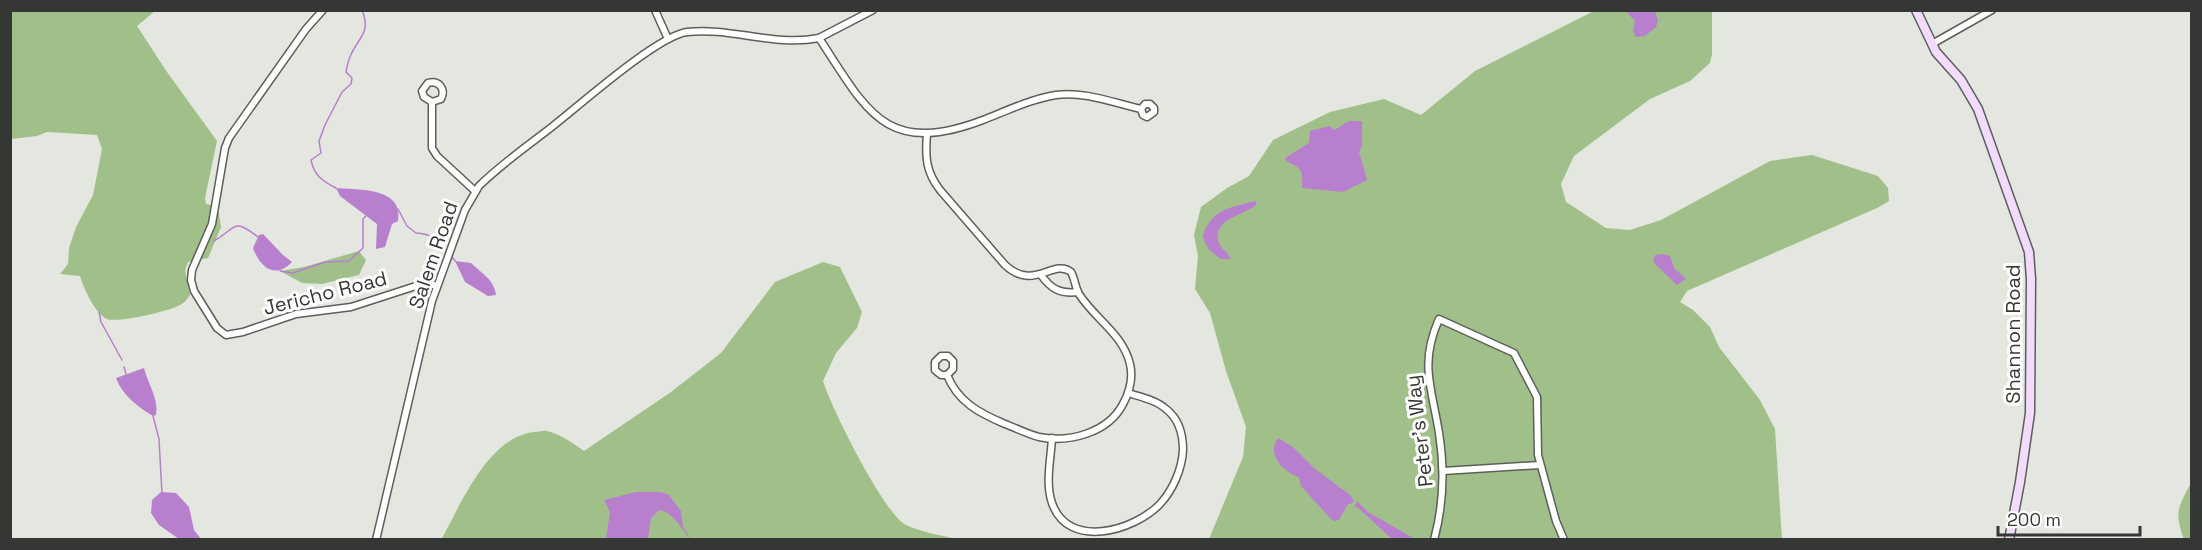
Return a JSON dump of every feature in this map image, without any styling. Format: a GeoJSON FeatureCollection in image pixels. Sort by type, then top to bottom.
{"type":"FeatureCollection","features":[{"type":"Feature","properties":{"kind":"street","name":"Jericho Road"},"geometry":{"type":"LineString","coordinates":[[323,10],[306,29],[229,138],[225,148],[212,224],[192,270],[190,280],[194,291],[221,332],[226,335],[296,314],[351,307],[419,285],[437,286]]}},
{"type":"Feature","properties":{"kind":"street"},"geometry":{"type":"LineString","coordinates":[[655,10],[668,39],[683,33],[700,32],[783,40],[819,38],[873,10]]}},
{"type":"Feature","properties":{"kind":"street","name":"Shannon Road"},"geometry":{"type":"LineString","coordinates":[[1916,10],[1932,44],[1961,80],[1978,109],[2029,252],[2031,279],[2030,413],[2009,540]]}},
{"type":"Feature","properties":{"kind":"street"},"geometry":{"type":"LineString","coordinates":[[1932,44],[1992,10]]}},
{"type":"Feature","properties":{"kind":"street"},"geometry":{"type":"LineString","coordinates":[[819,38],[859,99],[874,116],[894,127],[927,134],[957,130],[1056,95],[1078,94],[1141,109]]}},
{"type":"Feature","properties":{"kind":"street","name":"Salem Road"},"geometry":{"type":"LineString","coordinates":[[376,540],[437,286],[465,210],[475,191],[491,175],[668,39]]}},
{"type":"Feature","properties":{"kind":"street"},"geometry":{"type":"LineString","coordinates":[[432,102],[432,148],[437,156],[475,191]]}},
{"type":"Feature","properties":{"kind":"street"},"geometry":{"type":"LineString","coordinates":[[927,134],[926,166],[940,190],[1009,269],[1019,274],[1041,275],[1059,268],[1067,270],[1073,276],[1078,292],[1125,351],[1131,373],[1128,393],[1120,409],[1105,424],[1074,437],[1052,438],[1026,432],[974,410],[955,390],[947,375]]}},
{"type":"Feature","properties":{"kind":"street"},"geometry":{"type":"LineString","coordinates":[[1041,275],[1054,289],[1064,293],[1078,292]]}},
{"type":"Feature","properties":{"kind":"street","name":"Peter's Way"},"geometry":{"type":"LineString","coordinates":[[1434,540],[1442,503],[1443,471],[1439,432],[1428,372],[1429,347],[1439,319],[1514,353],[1537,397],[1540,465]]}},
{"type":"Feature","properties":{"kind":"street"},"geometry":{"type":"LineString","coordinates":[[1052,438],[1050,496],[1062,520],[1082,530],[1104,532],[1120,529],[1140,520],[1162,502],[1171,489],[1182,457],[1182,436],[1176,420],[1165,408],[1128,393]]}},
{"type":"Feature","properties":{"kind":"street"},"geometry":{"type":"LineString","coordinates":[[1443,471],[1540,465],[1556,521],[1564,540]]}},
{"type":"Feature","properties":{"kind":"green space"},"geometry":{"type":"Polygon","coordinates":[[[11,11],[155,11],[137,26],[217,141],[205,198],[206,204],[216,206],[221,227],[208,258],[188,262],[185,270],[190,295],[181,305],[121,320],[107,319],[94,306],[80,276],[60,274],[68,264],[69,248],[76,227],[93,195],[102,149],[97,135],[47,132],[37,136],[11,139],[11,11]]]}},
{"type":"Feature","properties":{"kind":"green space"},"geometry":{"type":"Polygon","coordinates":[[[1594,11],[1712,11],[1710,63],[1690,81],[1650,99],[1574,156],[1561,184],[1566,202],[1606,228],[1630,230],[1661,220],[1770,161],[1812,155],[1878,176],[1888,188],[1889,201],[1877,208],[1687,291],[1680,302],[1693,310],[1710,327],[1719,347],[1760,400],[1775,429],[1782,540],[1209,539],[1243,457],[1246,427],[1226,371],[1210,313],[1195,289],[1198,256],[1194,235],[1201,207],[1227,188],[1249,176],[1273,140],[1330,112],[1384,99],[1421,115],[1475,71],[1594,11]]]}},
{"type":"Feature","properties":{"kind":"green space"},"geometry":{"type":"Polygon","coordinates":[[[359,251],[366,260],[359,275],[322,284],[302,283],[280,271],[304,267],[359,251]]]}},
{"type":"Feature","properties":{"kind":"green space"},"geometry":{"type":"Polygon","coordinates":[[[823,262],[840,267],[862,312],[857,328],[836,353],[823,381],[836,413],[859,459],[896,517],[906,525],[956,539],[441,540],[478,474],[503,446],[518,437],[545,431],[562,437],[584,451],[671,392],[721,353],[775,282],[823,262]]]}},
{"type":"Feature","properties":{"kind":"green space"},"geometry":{"type":"Polygon","coordinates":[[[2191,483],[2191,539],[2184,539],[2178,516],[2183,498],[2191,483]]]}},
{"type":"Feature","properties":{"kind":"shaded area"},"geometry":{"type":"Polygon","coordinates":[[[1626,11],[1655,11],[1658,21],[1656,27],[1645,36],[1636,37],[1633,31],[1635,21],[1626,11]]]}},
{"type":"Feature","properties":{"kind":"shaded area"},"geometry":{"type":"Polygon","coordinates":[[[1350,121],[1362,121],[1362,146],[1359,152],[1367,180],[1343,192],[1302,188],[1300,170],[1287,162],[1285,158],[1309,143],[1310,131],[1330,126],[1334,130],[1350,121]]]}},
{"type":"Feature","properties":{"kind":"shaded area"},"geometry":{"type":"Polygon","coordinates":[[[336,188],[378,192],[394,202],[398,210],[398,221],[392,224],[385,247],[376,249],[377,224],[340,196],[336,188]]]}},
{"type":"Feature","properties":{"kind":"shaded area"},"geometry":{"type":"Polygon","coordinates":[[[1255,201],[1257,204],[1252,208],[1230,219],[1220,228],[1219,243],[1231,259],[1221,259],[1211,252],[1203,235],[1212,219],[1223,210],[1255,201]]]}},
{"type":"Feature","properties":{"kind":"shaded area"},"geometry":{"type":"Polygon","coordinates":[[[263,234],[292,262],[280,270],[264,266],[253,248],[259,235],[263,234]]]}},
{"type":"Feature","properties":{"kind":"shaded area"},"geometry":{"type":"Polygon","coordinates":[[[1655,255],[1670,256],[1674,268],[1686,279],[1677,285],[1653,262],[1655,255]]]}},
{"type":"Feature","properties":{"kind":"shaded area"},"geometry":{"type":"Polygon","coordinates":[[[455,261],[471,263],[490,280],[496,295],[488,296],[465,282],[455,261]]]}},
{"type":"Feature","properties":{"kind":"shaded area"},"geometry":{"type":"Polygon","coordinates":[[[144,368],[156,403],[156,415],[153,416],[131,400],[122,390],[116,378],[144,368]]]}},
{"type":"Feature","properties":{"kind":"shaded area"},"geometry":{"type":"Polygon","coordinates":[[[1278,438],[1293,447],[1314,468],[1350,495],[1354,501],[1348,504],[1339,520],[1331,519],[1301,486],[1299,477],[1287,471],[1278,462],[1274,450],[1278,438]]]}},
{"type":"Feature","properties":{"kind":"shaded area"},"geometry":{"type":"Polygon","coordinates":[[[161,492],[176,493],[189,507],[194,530],[201,539],[179,539],[159,525],[151,513],[152,500],[161,492]]]}},
{"type":"Feature","properties":{"kind":"shaded area"},"geometry":{"type":"Polygon","coordinates":[[[636,492],[668,494],[681,511],[683,527],[691,539],[669,514],[659,510],[651,518],[648,539],[606,539],[610,512],[604,500],[636,492]]]}},
{"type":"Feature","properties":{"kind":"shaded area"},"geometry":{"type":"Polygon","coordinates":[[[1357,501],[1368,512],[1415,539],[1392,539],[1357,507],[1354,507],[1357,501]]]}},
{"type":"Feature","properties":{"kind":"waterway"},"geometry":{"type":"LineString","coordinates":[[336,188],[319,177],[311,160],[321,153],[319,141],[325,125],[342,92],[351,84],[352,78],[346,72],[349,59],[364,30],[365,18],[362,10]]}},
{"type":"Feature","properties":{"kind":"waterway"},"geometry":{"type":"LineString","coordinates":[[398,209],[407,226],[416,233],[434,238],[447,251]]}},
{"type":"Feature","properties":{"kind":"waterway"},"geometry":{"type":"LineString","coordinates":[[280,271],[293,273],[325,262],[349,261],[363,248],[363,219],[367,215]]}},
{"type":"Feature","properties":{"kind":"waterway"},"geometry":{"type":"LineString","coordinates":[[214,241],[239,226],[258,237]]}},
{"type":"Feature","properties":{"kind":"waterway"},"geometry":{"type":"LineString","coordinates":[[452,257],[455,261]]}},
{"type":"Feature","properties":{"kind":"waterway"},"geometry":{"type":"LineString","coordinates":[[99,312],[101,322],[122,360]]}},
{"type":"Feature","properties":{"kind":"waterway"},"geometry":{"type":"LineString","coordinates":[[124,367],[126,374]]}},
{"type":"Feature","properties":{"kind":"waterway"},"geometry":{"type":"LineString","coordinates":[[153,416],[159,439],[162,494]]}}]}
